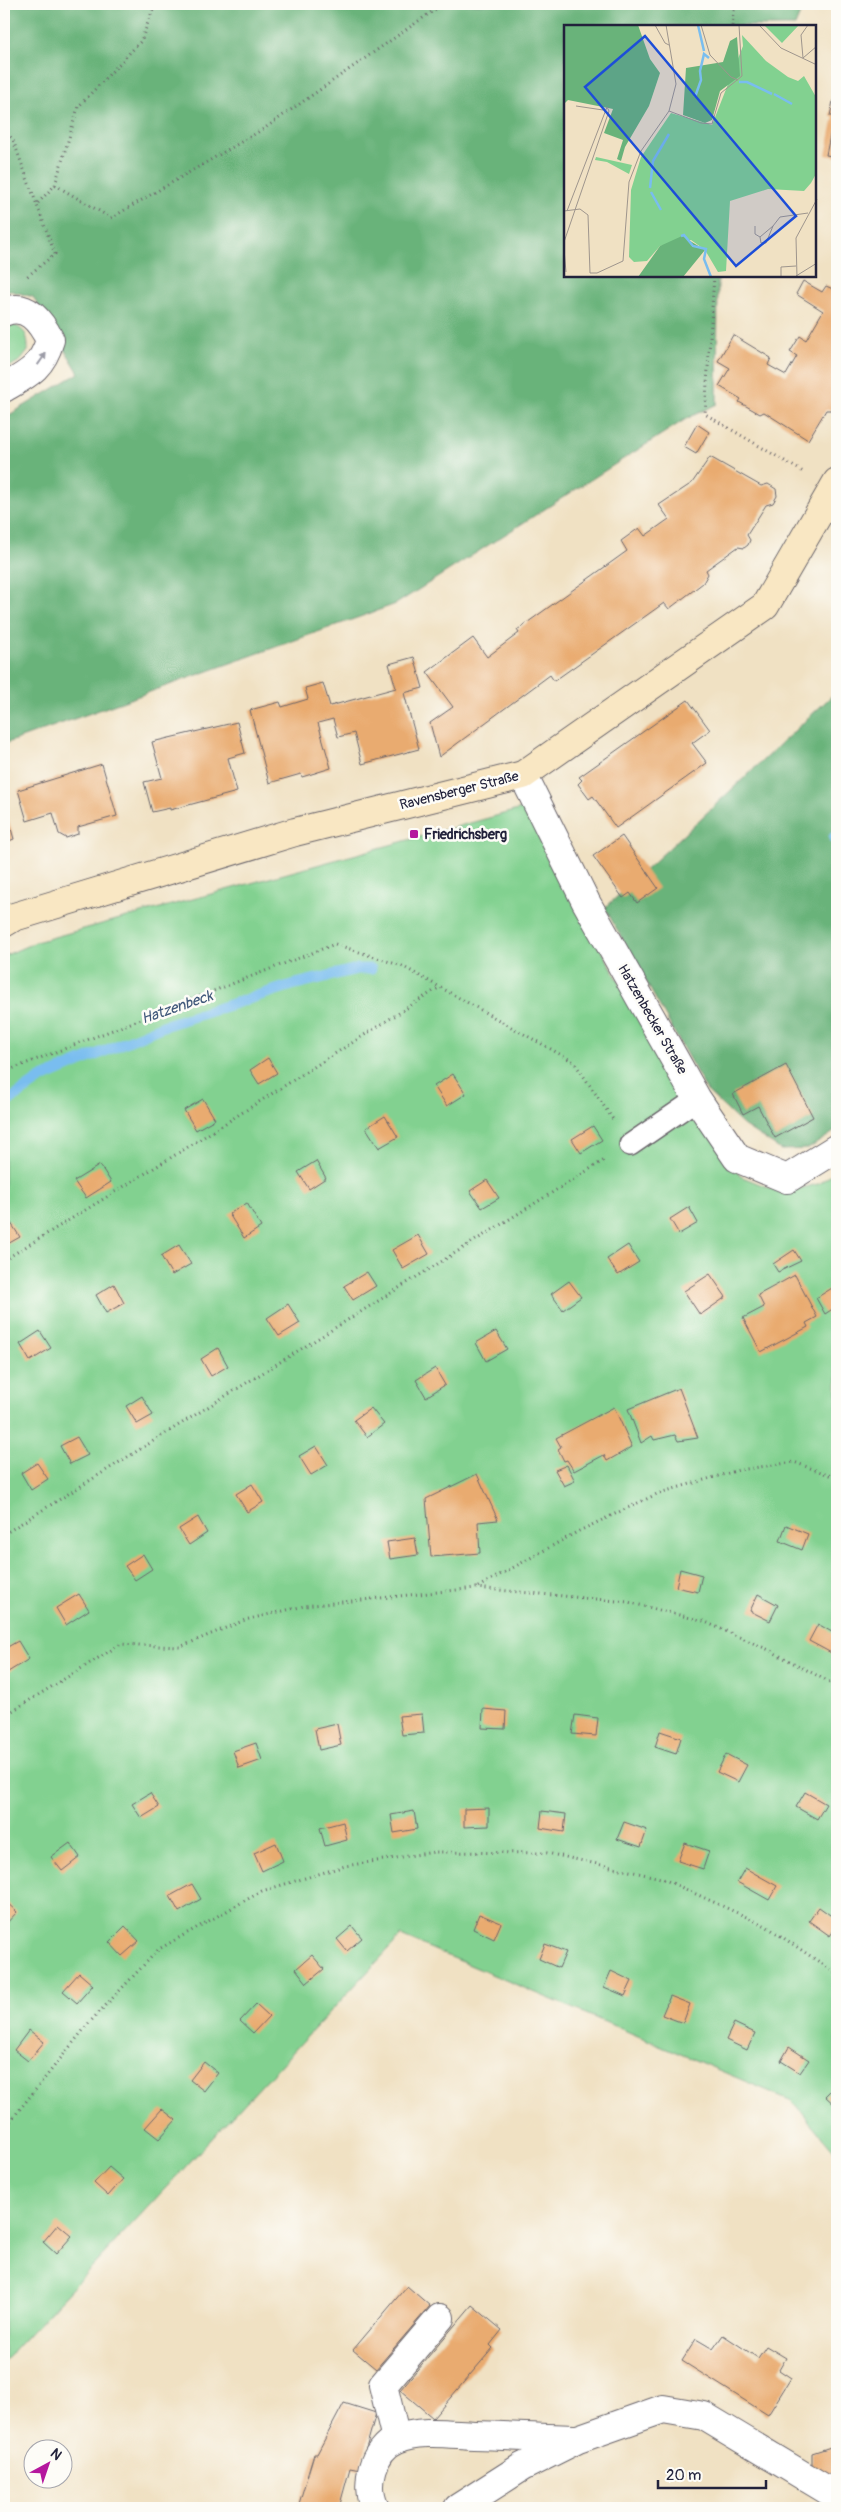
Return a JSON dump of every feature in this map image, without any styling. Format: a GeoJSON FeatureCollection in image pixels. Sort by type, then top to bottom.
{"type":"FeatureCollection","features":[{"type":"Feature","properties":{"kind":"street"},"geometry":{"type":"LineString","coordinates":[[4,388],[32,372],[46,356],[50,340],[39,320],[14,311]]}},
{"type":"Feature","properties":{"kind":"street","name":"Ravensberger Straße"},"geometry":{"type":"LineString","coordinates":[[4,923],[14,917],[295,832],[523,775],[765,606],[835,485]]}},
{"type":"Feature","properties":{"kind":"street","name":"Hatzenbecker Straße"},"geometry":{"type":"LineString","coordinates":[[523,775],[586,902],[698,1100],[737,1158],[787,1179],[837,1148]]}},
{"type":"Feature","properties":{"kind":"street"},"geometry":{"type":"LineString","coordinates":[[396,2439],[383,2385],[440,2318]]}},
{"type":"Feature","properties":{"kind":"street"},"geometry":{"type":"LineString","coordinates":[[458,2508],[522,2467],[578,2439],[663,2409],[704,2416],[837,2496]]}},
{"type":"Feature","properties":{"kind":"street"},"geometry":{"type":"LineString","coordinates":[[375,2508],[369,2489],[372,2468],[382,2450],[396,2439],[422,2433],[578,2439]]}},
{"type":"Feature","properties":{"kind":"lane"},"geometry":{"type":"LineString","coordinates":[[630,1145],[698,1100]]}},
{"type":"Feature","properties":{"kind":"path"},"geometry":{"type":"LineString","coordinates":[[38,203],[56,185],[78,107],[141,41],[155,4]]}},
{"type":"Feature","properties":{"kind":"path"},"geometry":{"type":"LineString","coordinates":[[56,185],[111,218],[265,128],[443,4]]}},
{"type":"Feature","properties":{"kind":"path"},"geometry":{"type":"LineString","coordinates":[[732,25],[735,4]]}},
{"type":"Feature","properties":{"kind":"path"},"geometry":{"type":"LineString","coordinates":[[4,129],[13,140],[38,203],[55,254],[23,279],[14,311]]}},
{"type":"Feature","properties":{"kind":"path"},"geometry":{"type":"LineString","coordinates":[[714,278],[705,414],[835,485]]}},
{"type":"Feature","properties":{"kind":"path"},"geometry":{"type":"LineString","coordinates":[[4,1072],[336,944],[402,966],[574,1062],[630,1145],[4,1534]]}},
{"type":"Feature","properties":{"kind":"path"},"geometry":{"type":"LineString","coordinates":[[4,1260],[180,1152],[441,987]]}},
{"type":"Feature","properties":{"kind":"path"},"geometry":{"type":"LineString","coordinates":[[476,1588],[579,1531],[659,1493],[739,1470],[794,1462],[837,1478]]}},
{"type":"Feature","properties":{"kind":"path"},"geometry":{"type":"LineString","coordinates":[[4,1716],[121,1644],[180,1648],[245,1620],[304,1606],[476,1588],[628,1602],[703,1621],[770,1650],[837,1686]]}},
{"type":"Feature","properties":{"kind":"path"},"geometry":{"type":"LineString","coordinates":[[4,2129],[89,2023],[159,1949],[262,1892],[345,1866],[434,1852],[547,1853],[576,1859],[661,1878],[766,1926],[837,1974]]}},
{"type":"Feature","properties":{"kind":"green space"},"geometry":{"type":"Polygon","coordinates":[[[4,4],[804,4],[795,25],[564,25],[564,278],[718,278],[717,404],[686,419],[396,604],[4,744],[4,418],[79,373],[33,297],[4,289],[4,4]]]}},
{"type":"Feature","properties":{"kind":"green space"},"geometry":{"type":"Polygon","coordinates":[[[8,323],[24,332],[28,351],[21,360],[4,370],[4,324],[8,323]]]}},
{"type":"Feature","properties":{"kind":"green space"},"geometry":{"type":"Polygon","coordinates":[[[837,691],[837,1130],[808,1149],[781,1150],[743,1125],[707,1091],[605,908],[837,691]]]}},
{"type":"Feature","properties":{"kind":"green space"},"geometry":{"type":"Polygon","coordinates":[[[525,808],[624,991],[740,1176],[782,1193],[818,1184],[837,1171],[837,2154],[792,2101],[401,1936],[4,2361],[4,956],[36,942],[525,808]]]}},
{"type":"Feature","properties":{"kind":"building"},"geometry":{"type":"Polygon","coordinates":[[[833,101],[837,101],[837,157],[826,155],[834,116],[830,116],[833,101]]]}},
{"type":"Feature","properties":{"kind":"building"},"geometry":{"type":"Polygon","coordinates":[[[803,281],[822,292],[826,286],[833,289],[837,282],[837,403],[833,410],[826,410],[808,440],[764,412],[760,414],[739,402],[741,399],[719,386],[730,368],[718,361],[733,335],[771,358],[768,365],[786,375],[797,356],[790,352],[800,336],[806,340],[823,311],[796,294],[803,281]]]}},
{"type":"Feature","properties":{"kind":"building"},"geometry":{"type":"Polygon","coordinates":[[[697,424],[709,432],[696,454],[684,447],[697,424]]]}},
{"type":"Feature","properties":{"kind":"building"},"geometry":{"type":"Polygon","coordinates":[[[710,457],[761,486],[768,484],[776,489],[777,496],[773,503],[766,505],[747,535],[750,540],[748,545],[744,548],[738,547],[706,570],[708,574],[703,583],[669,609],[664,603],[554,681],[550,675],[439,757],[430,723],[453,707],[427,672],[473,638],[487,657],[519,633],[517,630],[627,551],[621,541],[639,528],[645,536],[669,519],[659,505],[692,483],[710,457]]]}},
{"type":"Feature","properties":{"kind":"building"},"geometry":{"type":"Polygon","coordinates":[[[414,657],[423,688],[404,693],[419,749],[362,764],[354,733],[338,737],[333,719],[318,723],[331,768],[302,777],[301,774],[269,783],[250,710],[280,702],[282,707],[308,699],[305,688],[323,683],[330,706],[396,688],[389,664],[414,657]]]}},
{"type":"Feature","properties":{"kind":"building"},"geometry":{"type":"Polygon","coordinates":[[[688,700],[710,730],[692,743],[707,763],[616,828],[593,796],[589,799],[578,784],[582,780],[579,777],[688,700]]]}},
{"type":"Feature","properties":{"kind":"building"},"geometry":{"type":"Polygon","coordinates":[[[237,722],[245,753],[228,758],[237,792],[170,810],[170,808],[152,812],[144,782],[162,778],[152,742],[237,722]]]}},
{"type":"Feature","properties":{"kind":"building"},"geometry":{"type":"Polygon","coordinates":[[[102,764],[117,816],[78,827],[78,834],[66,838],[59,834],[53,813],[27,821],[18,790],[102,764]]]}},
{"type":"Feature","properties":{"kind":"building"},"geometry":{"type":"Polygon","coordinates":[[[4,805],[14,839],[4,843],[4,805]]]}},
{"type":"Feature","properties":{"kind":"building"},"geometry":{"type":"Polygon","coordinates":[[[622,836],[658,888],[637,903],[630,893],[623,898],[593,856],[622,836]]]}},
{"type":"Feature","properties":{"kind":"building"},"geometry":{"type":"Polygon","coordinates":[[[268,1058],[277,1073],[259,1084],[250,1070],[268,1058]]]}},
{"type":"Feature","properties":{"kind":"building"},"geometry":{"type":"Polygon","coordinates":[[[786,1065],[813,1117],[775,1138],[758,1106],[743,1114],[733,1094],[786,1065]]]}},
{"type":"Feature","properties":{"kind":"building"},"geometry":{"type":"Polygon","coordinates":[[[453,1074],[466,1094],[447,1106],[434,1086],[453,1074]]]}},
{"type":"Feature","properties":{"kind":"building"},"geometry":{"type":"Polygon","coordinates":[[[203,1099],[215,1119],[196,1130],[184,1110],[203,1099]]]}},
{"type":"Feature","properties":{"kind":"building"},"geometry":{"type":"Polygon","coordinates":[[[385,1116],[398,1137],[379,1148],[366,1128],[385,1116]]]}},
{"type":"Feature","properties":{"kind":"building"},"geometry":{"type":"Polygon","coordinates":[[[593,1126],[602,1140],[581,1153],[572,1139],[593,1126]]]}},
{"type":"Feature","properties":{"kind":"building"},"geometry":{"type":"Polygon","coordinates":[[[316,1161],[326,1178],[309,1189],[298,1172],[316,1161]]]}},
{"type":"Feature","properties":{"kind":"building"},"geometry":{"type":"Polygon","coordinates":[[[100,1165],[111,1182],[86,1198],[74,1181],[100,1165]]]}},
{"type":"Feature","properties":{"kind":"building"},"geometry":{"type":"Polygon","coordinates":[[[487,1180],[499,1198],[482,1208],[470,1191],[487,1180]]]}},
{"type":"Feature","properties":{"kind":"building"},"geometry":{"type":"Polygon","coordinates":[[[247,1203],[261,1227],[244,1238],[229,1214],[247,1203]]]}},
{"type":"Feature","properties":{"kind":"building"},"geometry":{"type":"Polygon","coordinates":[[[689,1207],[698,1223],[679,1234],[670,1219],[689,1207]]]}},
{"type":"Feature","properties":{"kind":"building"},"geometry":{"type":"Polygon","coordinates":[[[9,1220],[20,1237],[4,1246],[4,1223],[9,1220]]]}},
{"type":"Feature","properties":{"kind":"building"},"geometry":{"type":"Polygon","coordinates":[[[418,1235],[429,1254],[403,1269],[392,1250],[418,1235]]]}},
{"type":"Feature","properties":{"kind":"building"},"geometry":{"type":"Polygon","coordinates":[[[179,1245],[191,1264],[172,1275],[161,1256],[179,1245]]]}},
{"type":"Feature","properties":{"kind":"building"},"geometry":{"type":"Polygon","coordinates":[[[628,1245],[639,1262],[618,1275],[607,1259],[628,1245]]]}},
{"type":"Feature","properties":{"kind":"building"},"geometry":{"type":"Polygon","coordinates":[[[794,1250],[801,1261],[778,1272],[773,1264],[794,1250]]]}},
{"type":"Feature","properties":{"kind":"building"},"geometry":{"type":"Polygon","coordinates":[[[367,1272],[376,1286],[353,1300],[344,1286],[367,1272]]]}},
{"type":"Feature","properties":{"kind":"building"},"geometry":{"type":"Polygon","coordinates":[[[710,1274],[726,1297],[700,1315],[684,1291],[710,1274]]]}},
{"type":"Feature","properties":{"kind":"building"},"geometry":{"type":"Polygon","coordinates":[[[795,1275],[817,1317],[806,1323],[808,1327],[761,1352],[743,1318],[764,1307],[758,1295],[795,1275]]]}},
{"type":"Feature","properties":{"kind":"building"},"geometry":{"type":"Polygon","coordinates":[[[569,1281],[581,1297],[563,1310],[551,1294],[569,1281]]]}},
{"type":"Feature","properties":{"kind":"building"},"geometry":{"type":"Polygon","coordinates":[[[114,1284],[124,1303],[106,1313],[96,1295],[114,1284]]]}},
{"type":"Feature","properties":{"kind":"building"},"geometry":{"type":"Polygon","coordinates":[[[837,1285],[837,1306],[825,1314],[816,1298],[837,1285]]]}},
{"type":"Feature","properties":{"kind":"building"},"geometry":{"type":"Polygon","coordinates":[[[288,1304],[300,1323],[279,1336],[267,1318],[288,1304]]]}},
{"type":"Feature","properties":{"kind":"building"},"geometry":{"type":"Polygon","coordinates":[[[40,1331],[51,1348],[30,1361],[20,1344],[40,1331]]]}},
{"type":"Feature","properties":{"kind":"building"},"geometry":{"type":"Polygon","coordinates":[[[496,1331],[507,1349],[486,1361],[476,1343],[496,1331]]]}},
{"type":"Feature","properties":{"kind":"building"},"geometry":{"type":"Polygon","coordinates":[[[218,1348],[228,1366],[211,1376],[201,1359],[218,1348]]]}},
{"type":"Feature","properties":{"kind":"building"},"geometry":{"type":"Polygon","coordinates":[[[435,1368],[445,1385],[426,1397],[416,1380],[435,1368]]]}},
{"type":"Feature","properties":{"kind":"building"},"geometry":{"type":"Polygon","coordinates":[[[679,1388],[698,1438],[678,1441],[675,1435],[654,1440],[652,1436],[641,1443],[628,1409],[679,1388]]]}},
{"type":"Feature","properties":{"kind":"building"},"geometry":{"type":"Polygon","coordinates":[[[142,1396],[153,1415],[137,1424],[126,1406],[142,1396]]]}},
{"type":"Feature","properties":{"kind":"building"},"geometry":{"type":"Polygon","coordinates":[[[614,1407],[632,1447],[607,1461],[604,1455],[574,1471],[567,1460],[564,1461],[558,1449],[561,1447],[556,1438],[614,1407]]]}},
{"type":"Feature","properties":{"kind":"building"},"geometry":{"type":"Polygon","coordinates":[[[371,1408],[384,1424],[367,1437],[354,1420],[371,1408]]]}},
{"type":"Feature","properties":{"kind":"building"},"geometry":{"type":"Polygon","coordinates":[[[77,1437],[88,1455],[70,1464],[60,1446],[77,1437]]]}},
{"type":"Feature","properties":{"kind":"building"},"geometry":{"type":"Polygon","coordinates":[[[316,1446],[328,1465],[311,1475],[299,1456],[316,1446]]]}},
{"type":"Feature","properties":{"kind":"building"},"geometry":{"type":"Polygon","coordinates":[[[37,1463],[48,1479],[31,1490],[21,1473],[37,1463]]]}},
{"type":"Feature","properties":{"kind":"building"},"geometry":{"type":"Polygon","coordinates":[[[567,1465],[575,1481],[564,1486],[555,1470],[567,1465]]]}},
{"type":"Feature","properties":{"kind":"building"},"geometry":{"type":"Polygon","coordinates":[[[477,1474],[498,1520],[478,1522],[480,1553],[431,1557],[426,1499],[477,1474]]]}},
{"type":"Feature","properties":{"kind":"building"},"geometry":{"type":"Polygon","coordinates":[[[252,1484],[263,1502],[247,1512],[236,1494],[252,1484]]]}},
{"type":"Feature","properties":{"kind":"building"},"geometry":{"type":"Polygon","coordinates":[[[198,1517],[207,1533],[189,1545],[179,1529],[198,1517]]]}},
{"type":"Feature","properties":{"kind":"building"},"geometry":{"type":"Polygon","coordinates":[[[786,1525],[808,1534],[802,1550],[780,1541],[786,1525]]]}},
{"type":"Feature","properties":{"kind":"building"},"geometry":{"type":"Polygon","coordinates":[[[415,1538],[418,1555],[390,1559],[387,1542],[415,1538]]]}},
{"type":"Feature","properties":{"kind":"building"},"geometry":{"type":"Polygon","coordinates":[[[143,1554],[152,1569],[135,1580],[125,1566],[143,1554]]]}},
{"type":"Feature","properties":{"kind":"building"},"geometry":{"type":"Polygon","coordinates":[[[680,1569],[702,1575],[698,1592],[676,1587],[680,1569]]]}},
{"type":"Feature","properties":{"kind":"building"},"geometry":{"type":"Polygon","coordinates":[[[79,1594],[89,1610],[66,1625],[56,1608],[79,1594]]]}},
{"type":"Feature","properties":{"kind":"building"},"geometry":{"type":"Polygon","coordinates":[[[758,1594],[778,1605],[770,1621],[750,1611],[758,1594]]]}},
{"type":"Feature","properties":{"kind":"building"},"geometry":{"type":"Polygon","coordinates":[[[818,1624],[837,1635],[837,1656],[809,1641],[818,1624]]]}},
{"type":"Feature","properties":{"kind":"building"},"geometry":{"type":"Polygon","coordinates":[[[18,1641],[29,1659],[8,1672],[4,1665],[4,1649],[18,1641]]]}},
{"type":"Feature","properties":{"kind":"building"},"geometry":{"type":"Polygon","coordinates":[[[483,1709],[506,1711],[505,1729],[482,1728],[483,1709]]]}},
{"type":"Feature","properties":{"kind":"building"},"geometry":{"type":"Polygon","coordinates":[[[422,1714],[424,1733],[402,1735],[399,1716],[422,1714]]]}},
{"type":"Feature","properties":{"kind":"building"},"geometry":{"type":"Polygon","coordinates":[[[575,1715],[598,1718],[596,1736],[572,1734],[575,1715]]]}},
{"type":"Feature","properties":{"kind":"building"},"geometry":{"type":"Polygon","coordinates":[[[337,1724],[341,1745],[319,1750],[315,1729],[337,1724]]]}},
{"type":"Feature","properties":{"kind":"building"},"geometry":{"type":"Polygon","coordinates":[[[660,1731],[681,1738],[676,1754],[655,1747],[660,1731]]]}},
{"type":"Feature","properties":{"kind":"building"},"geometry":{"type":"Polygon","coordinates":[[[256,1743],[262,1760],[239,1768],[233,1751],[256,1743]]]}},
{"type":"Feature","properties":{"kind":"building"},"geometry":{"type":"Polygon","coordinates":[[[726,1754],[747,1765],[738,1782],[717,1772],[726,1754]]]}},
{"type":"Feature","properties":{"kind":"building"},"geometry":{"type":"Polygon","coordinates":[[[805,1792],[826,1804],[817,1819],[796,1807],[805,1792]]]}},
{"type":"Feature","properties":{"kind":"building"},"geometry":{"type":"Polygon","coordinates":[[[150,1793],[159,1807],[141,1818],[132,1804],[150,1793]]]}},
{"type":"Feature","properties":{"kind":"building"},"geometry":{"type":"Polygon","coordinates":[[[489,1808],[489,1826],[464,1827],[464,1809],[489,1808]]]}},
{"type":"Feature","properties":{"kind":"building"},"geometry":{"type":"Polygon","coordinates":[[[414,1811],[417,1829],[394,1833],[391,1815],[414,1811]]]}},
{"type":"Feature","properties":{"kind":"building"},"geometry":{"type":"Polygon","coordinates":[[[542,1811],[566,1814],[564,1832],[540,1828],[542,1811]]]}},
{"type":"Feature","properties":{"kind":"building"},"geometry":{"type":"Polygon","coordinates":[[[343,1822],[347,1840],[325,1846],[320,1828],[343,1822]]]}},
{"type":"Feature","properties":{"kind":"building"},"geometry":{"type":"Polygon","coordinates":[[[624,1822],[647,1830],[641,1847],[617,1839],[624,1822]]]}},
{"type":"Feature","properties":{"kind":"building"},"geometry":{"type":"Polygon","coordinates":[[[70,1843],[80,1857],[62,1871],[51,1857],[70,1843]]]}},
{"type":"Feature","properties":{"kind":"building"},"geometry":{"type":"Polygon","coordinates":[[[276,1843],[283,1861],[262,1871],[254,1853],[276,1843]]]}},
{"type":"Feature","properties":{"kind":"building"},"geometry":{"type":"Polygon","coordinates":[[[685,1843],[709,1851],[703,1869],[678,1861],[685,1843]]]}},
{"type":"Feature","properties":{"kind":"building"},"geometry":{"type":"Polygon","coordinates":[[[745,1868],[777,1886],[769,1900],[737,1882],[745,1868]]]}},
{"type":"Feature","properties":{"kind":"building"},"geometry":{"type":"Polygon","coordinates":[[[192,1884],[201,1899],[179,1912],[170,1896],[192,1884]]]}},
{"type":"Feature","properties":{"kind":"building"},"geometry":{"type":"Polygon","coordinates":[[[4,1900],[17,1912],[4,1926],[4,1900]]]}},
{"type":"Feature","properties":{"kind":"building"},"geometry":{"type":"Polygon","coordinates":[[[819,1907],[837,1920],[837,1926],[830,1936],[809,1921],[819,1907]]]}},
{"type":"Feature","properties":{"kind":"building"},"geometry":{"type":"Polygon","coordinates":[[[479,1914],[501,1923],[494,1939],[473,1929],[479,1914]]]}},
{"type":"Feature","properties":{"kind":"building"},"geometry":{"type":"Polygon","coordinates":[[[125,1926],[139,1941],[122,1956],[109,1942],[125,1926]]]}},
{"type":"Feature","properties":{"kind":"building"},"geometry":{"type":"Polygon","coordinates":[[[352,1926],[362,1938],[347,1951],[337,1939],[352,1926]]]}},
{"type":"Feature","properties":{"kind":"building"},"geometry":{"type":"Polygon","coordinates":[[[545,1944],[566,1952],[559,1968],[539,1959],[545,1944]]]}},
{"type":"Feature","properties":{"kind":"building"},"geometry":{"type":"Polygon","coordinates":[[[312,1955],[324,1969],[307,1983],[296,1969],[312,1955]]]}},
{"type":"Feature","properties":{"kind":"building"},"geometry":{"type":"Polygon","coordinates":[[[611,1971],[632,1981],[625,1996],[604,1987],[611,1971]]]}},
{"type":"Feature","properties":{"kind":"building"},"geometry":{"type":"Polygon","coordinates":[[[79,1973],[93,1985],[77,2003],[63,1991],[79,1973]]]}},
{"type":"Feature","properties":{"kind":"building"},"geometry":{"type":"Polygon","coordinates":[[[670,1996],[690,2004],[683,2023],[662,2015],[670,1996]]]}},
{"type":"Feature","properties":{"kind":"building"},"geometry":{"type":"Polygon","coordinates":[[[256,2004],[269,2016],[253,2033],[240,2021],[256,2004]]]}},
{"type":"Feature","properties":{"kind":"building"},"geometry":{"type":"Polygon","coordinates":[[[734,2023],[755,2033],[747,2050],[726,2040],[734,2023]]]}},
{"type":"Feature","properties":{"kind":"building"},"geometry":{"type":"Polygon","coordinates":[[[29,2030],[44,2042],[28,2061],[14,2050],[29,2030]]]}},
{"type":"Feature","properties":{"kind":"building"},"geometry":{"type":"Polygon","coordinates":[[[789,2047],[809,2060],[800,2073],[781,2061],[789,2047]]]}},
{"type":"Feature","properties":{"kind":"building"},"geometry":{"type":"Polygon","coordinates":[[[204,2062],[218,2073],[204,2091],[190,2080],[204,2062]]]}},
{"type":"Feature","properties":{"kind":"building"},"geometry":{"type":"Polygon","coordinates":[[[837,2084],[837,2107],[825,2096],[837,2084]]]}},
{"type":"Feature","properties":{"kind":"building"},"geometry":{"type":"Polygon","coordinates":[[[162,2109],[176,2120],[159,2139],[145,2128],[162,2109]]]}},
{"type":"Feature","properties":{"kind":"building"},"geometry":{"type":"Polygon","coordinates":[[[109,2167],[123,2179],[108,2196],[94,2183],[109,2167]]]}},
{"type":"Feature","properties":{"kind":"building"},"geometry":{"type":"Polygon","coordinates":[[[58,2224],[72,2236],[56,2254],[43,2242],[58,2224]]]}},
{"type":"Feature","properties":{"kind":"building"},"geometry":{"type":"Polygon","coordinates":[[[407,2286],[430,2306],[376,2369],[353,2350],[407,2286]]]}},
{"type":"Feature","properties":{"kind":"building"},"geometry":{"type":"Polygon","coordinates":[[[472,2305],[502,2330],[490,2345],[493,2348],[433,2418],[400,2390],[472,2305]]]}},
{"type":"Feature","properties":{"kind":"building"},"geometry":{"type":"Polygon","coordinates":[[[723,2335],[758,2358],[766,2346],[786,2358],[779,2370],[791,2378],[768,2415],[682,2361],[696,2339],[713,2349],[723,2335]]]}},
{"type":"Feature","properties":{"kind":"building"},"geometry":{"type":"Polygon","coordinates":[[[344,2403],[376,2413],[360,2470],[350,2468],[339,2508],[298,2507],[314,2454],[317,2454],[344,2403]]]}},
{"type":"Feature","properties":{"kind":"building"},"geometry":{"type":"Polygon","coordinates":[[[837,2445],[837,2481],[812,2466],[812,2453],[837,2445]]]}},
{"type":"Feature","properties":{"kind":"waterway","name":"Hatzenbeck"},"geometry":{"type":"LineString","coordinates":[[834,838],[837,835]]}},
{"type":"Feature","properties":{"kind":"waterway","name":"Hatzenbeck"},"geometry":{"type":"LineString","coordinates":[[4,1104],[42,1078],[163,1026],[292,985],[357,969],[371,969]]}},
{"type":"Feature","properties":{"kind":"place","name":"Friedrichsberg"},"geometry":{"type":"Point","coordinates":[414,834]}}]}
